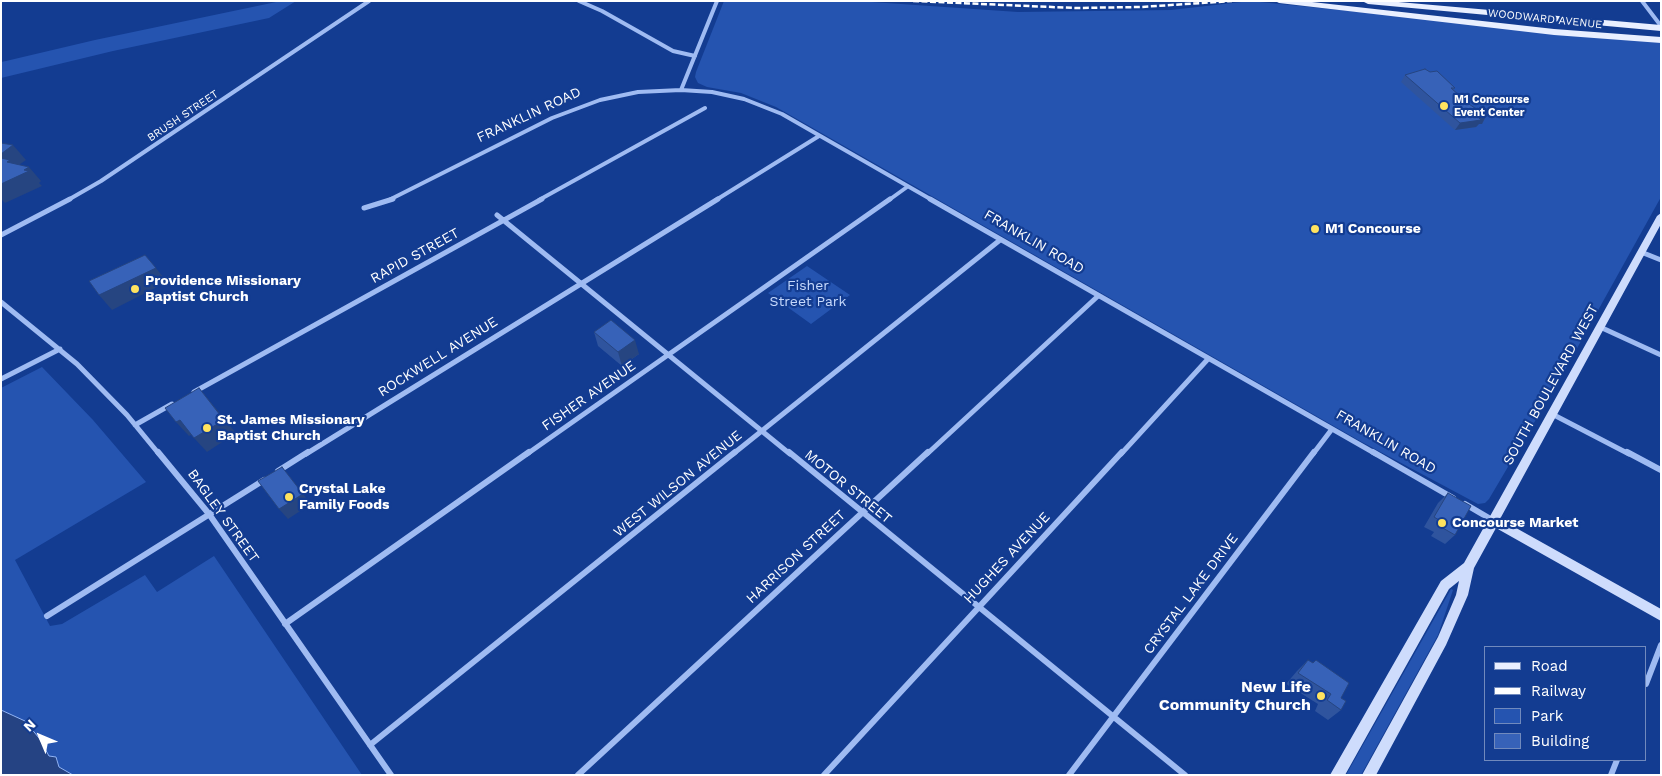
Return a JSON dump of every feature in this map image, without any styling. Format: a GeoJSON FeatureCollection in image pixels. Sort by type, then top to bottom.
{"type":"FeatureCollection","features":[{"type":"Feature","properties":{"kind":"main road","name":"WOODWARD AVENUE"},"geometry":{"type":"LineString","coordinates":[[1279,1],[1535,30],[1661,40]]}},
{"type":"Feature","properties":{"kind":"main road","name":"WOODWARD AVENUE"},"geometry":{"type":"LineString","coordinates":[[1356,1],[1534,18],[1661,27]]}},
{"type":"Feature","properties":{"kind":"main road"},"geometry":{"type":"LineString","coordinates":[[1534,18],[1527,20],[1525,23],[1535,30]]}},
{"type":"Feature","properties":{"kind":"street","name":"BRUSH STREET"},"geometry":{"type":"LineString","coordinates":[[1,235],[102,181],[370,1]]}},
{"type":"Feature","properties":{"kind":"street"},"geometry":{"type":"LineString","coordinates":[[579,1],[602,11],[676,53],[695,56]]}},
{"type":"Feature","properties":{"kind":"street"},"geometry":{"type":"LineString","coordinates":[[681,90],[717,1]]}},
{"type":"Feature","properties":{"kind":"street"},"geometry":{"type":"LineString","coordinates":[[1642,1],[1661,27]]}},
{"type":"Feature","properties":{"kind":"street","name":"FRANKLIN ROAD"},"geometry":{"type":"LineString","coordinates":[[364,208],[392,200],[575,108],[600,100],[632,93],[681,90],[725,94],[752,102],[776,112],[819,136],[1661,615]]}},
{"type":"Feature","properties":{"kind":"street","name":"RAPID STREET"},"geometry":{"type":"LineString","coordinates":[[186,396],[705,108]]}},
{"type":"Feature","properties":{"kind":"street","name":"ROCKWELL AVENUE"},"geometry":{"type":"LineString","coordinates":[[46,616],[819,136]]}},
{"type":"Feature","properties":{"kind":"street","name":"FISHER AVENUE"},"geometry":{"type":"LineString","coordinates":[[285,624],[907,187]]}},
{"type":"Feature","properties":{"kind":"street","name":"MOTOR STREET"},"geometry":{"type":"LineString","coordinates":[[498,215],[1185,775]]}},
{"type":"Feature","properties":{"kind":"street","name":"SOUTH BOULEVARD WEST"},"geometry":{"type":"LineString","coordinates":[[1369,775],[1442,641],[1462,595],[1468,568],[1661,216]]}},
{"type":"Feature","properties":{"kind":"street","name":"WEST WILSON AVENUE"},"geometry":{"type":"LineString","coordinates":[[370,745],[1000,240]]}},
{"type":"Feature","properties":{"kind":"street"},"geometry":{"type":"LineString","coordinates":[[1641,252],[1661,260]]}},
{"type":"Feature","properties":{"kind":"street","name":"HARRISON STREET"},"geometry":{"type":"LineString","coordinates":[[578,775],[1098,296]]}},
{"type":"Feature","properties":{"kind":"street","name":"BAGLEY STREET"},"geometry":{"type":"LineString","coordinates":[[1,302],[77,364],[135,425],[209,514],[391,775]]}},
{"type":"Feature","properties":{"kind":"street"},"geometry":{"type":"LineString","coordinates":[[1600,327],[1661,355]]}},
{"type":"Feature","properties":{"kind":"street"},"geometry":{"type":"LineString","coordinates":[[1,378],[60,349]]}},
{"type":"Feature","properties":{"kind":"street","name":"HUGHES AVENUE"},"geometry":{"type":"LineString","coordinates":[[824,775],[1208,359]]}},
{"type":"Feature","properties":{"kind":"street"},"geometry":{"type":"LineString","coordinates":[[135,425],[177,401]]}},
{"type":"Feature","properties":{"kind":"street"},"geometry":{"type":"LineString","coordinates":[[1552,414],[1661,470]]}},
{"type":"Feature","properties":{"kind":"street","name":"CRYSTAL LAKE DRIVE"},"geometry":{"type":"LineString","coordinates":[[1069,775],[1332,429]]}},
{"type":"Feature","properties":{"kind":"street","name":"SOUTH BOULEVARD WEST"},"geometry":{"type":"LineString","coordinates":[[1337,775],[1446,585],[1468,568]]}},
{"type":"Feature","properties":{"kind":"street"},"geometry":{"type":"LineString","coordinates":[[1647,681],[1661,645]]}},
{"type":"Feature","properties":{"kind":"street"},"geometry":{"type":"LineString","coordinates":[[1611,775],[1617,761]]}},
{"type":"Feature","properties":{"kind":"green space"},"geometry":{"type":"Polygon","coordinates":[[[281,1],[296,1],[269,18],[113,51],[1,78],[1,62],[281,1]]]}},
{"type":"Feature","properties":{"kind":"green space","name":"M1 Concourse"},"geometry":{"type":"Polygon","coordinates":[[[724,1],[857,1],[1018,12],[1171,10],[1250,1],[1661,42],[1661,197],[1561,377],[1489,499],[1485,503],[1478,504],[1360,441],[776,107],[741,93],[707,87],[698,83],[695,77],[696,72],[724,1]]]}},
{"type":"Feature","properties":{"kind":"green space","name":"Fisher Street Park"},"geometry":{"type":"Polygon","coordinates":[[[807,266],[850,295],[811,324],[768,293],[807,266]]]}},
{"type":"Feature","properties":{"kind":"green space"},"geometry":{"type":"Polygon","coordinates":[[[42,367],[93,420],[146,482],[15,560],[50,626],[62,624],[145,575],[157,592],[214,556],[362,775],[73,775],[59,767],[57,759],[49,756],[39,738],[1,710],[1,388],[42,367]]]}},
{"type":"Feature","properties":{"kind":"green space"},"geometry":{"type":"Polygon","coordinates":[[[1451,589],[1453,590],[1438,635],[1361,775],[1346,775],[1451,589]]]}},
{"type":"Feature","properties":{"kind":"shaded area"},"geometry":{"type":"Polygon","coordinates":[[[1,710],[25,721],[39,738],[49,756],[56,757],[59,767],[73,775],[1,775],[1,710]]]}},
{"type":"Feature","properties":{"kind":"building"},"geometry":{"type":"Polygon","coordinates":[[[1425,69],[1430,72],[1437,71],[1455,88],[1451,88],[1486,116],[1478,117],[1481,120],[1460,123],[1405,75],[1425,69]]]}},
{"type":"Feature","properties":{"kind":"building"},"geometry":{"type":"Polygon","coordinates":[[[1,143],[13,145],[1,154],[1,143]]]}},
{"type":"Feature","properties":{"kind":"building"},"geometry":{"type":"Polygon","coordinates":[[[1,158],[10,160],[7,162],[29,167],[24,170],[29,171],[1,184],[1,158]]]}},
{"type":"Feature","properties":{"kind":"building"},"geometry":{"type":"Polygon","coordinates":[[[145,255],[156,268],[99,295],[89,281],[145,255]]]}},
{"type":"Feature","properties":{"kind":"building"},"geometry":{"type":"Polygon","coordinates":[[[611,320],[635,340],[618,352],[594,332],[611,320]]]}},
{"type":"Feature","properties":{"kind":"building"},"geometry":{"type":"Polygon","coordinates":[[[199,388],[224,420],[194,438],[180,420],[176,422],[165,408],[199,388]]]}},
{"type":"Feature","properties":{"kind":"building"},"geometry":{"type":"Polygon","coordinates":[[[282,467],[303,494],[279,509],[258,481],[282,467]]]}},
{"type":"Feature","properties":{"kind":"building"},"geometry":{"type":"Polygon","coordinates":[[[1448,493],[1471,506],[1455,535],[1441,527],[1444,523],[1434,517],[1448,493]]]}},
{"type":"Feature","properties":{"kind":"building"},"geometry":{"type":"Polygon","coordinates":[[[1308,660],[1313,663],[1316,660],[1349,683],[1341,698],[1346,701],[1341,710],[1327,700],[1331,694],[1298,673],[1308,660]]]}},
{"type":"Feature","properties":{"kind":"railway"},"geometry":{"type":"LineString","coordinates":[[913,1],[1075,8],[1141,7],[1232,1]]}},
{"type":"Feature","properties":{"kind":"place","name":"M1 Concourse Event Center"},"geometry":{"type":"Point","coordinates":[1444,106]}},
{"type":"Feature","properties":{"kind":"place","name":"M1 Concourse"},"geometry":{"type":"Point","coordinates":[1315,229]}},
{"type":"Feature","properties":{"kind":"place","name":"Providence Missionary Baptist Church"},"geometry":{"type":"Point","coordinates":[135,289]}},
{"type":"Feature","properties":{"kind":"place","name":"St. James Missionary Baptist Church"},"geometry":{"type":"Point","coordinates":[207,428]}},
{"type":"Feature","properties":{"kind":"place","name":"Crystal Lake Family Foods"},"geometry":{"type":"Point","coordinates":[289,497]}},
{"type":"Feature","properties":{"kind":"place","name":"Concourse Market"},"geometry":{"type":"Point","coordinates":[1442,523]}},
{"type":"Feature","properties":{"kind":"place","name":"New Life Community Church"},"geometry":{"type":"Point","coordinates":[1321,696]}}]}
